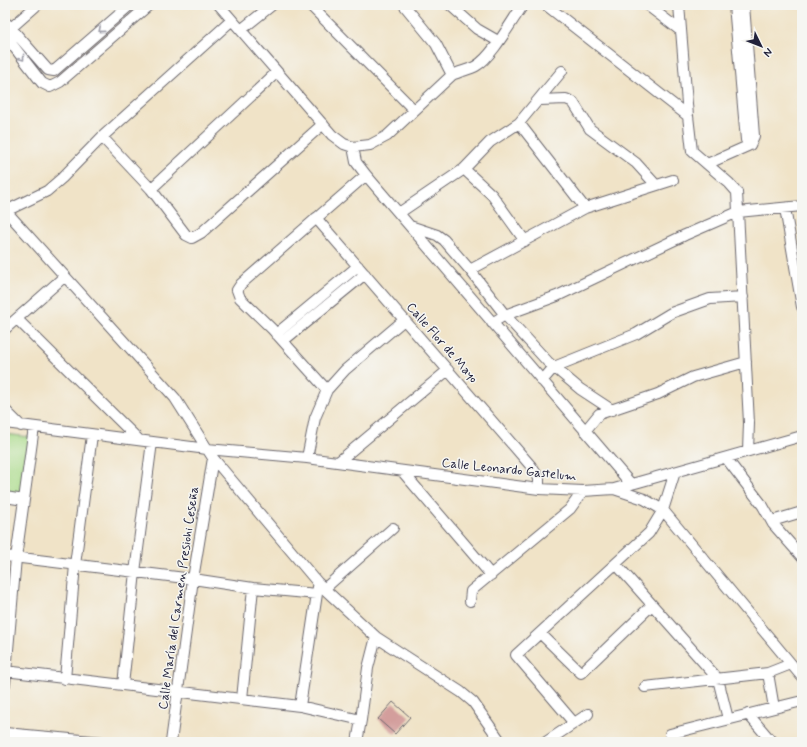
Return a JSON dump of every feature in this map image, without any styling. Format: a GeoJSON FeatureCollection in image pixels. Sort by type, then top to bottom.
{"type":"FeatureCollection","features":[{"type":"Feature","properties":{"kind":"street"},"geometry":{"type":"LineString","coordinates":[[8,25],[37,5]]}},
{"type":"Feature","properties":{"kind":"street"},"geometry":{"type":"LineString","coordinates":[[8,25],[48,70],[54,71],[130,5]]}},
{"type":"Feature","properties":{"kind":"street"},"geometry":{"type":"LineString","coordinates":[[8,25],[11,43],[42,83],[50,86],[60,82],[149,5]]}},
{"type":"Feature","properties":{"kind":"street"},"geometry":{"type":"LineString","coordinates":[[218,5],[332,135],[344,144],[353,147],[370,145],[387,136],[452,75],[462,70],[474,68],[484,61],[523,5]]}},
{"type":"Feature","properties":{"kind":"street"},"geometry":{"type":"LineString","coordinates":[[241,30],[272,5]]}},
{"type":"Feature","properties":{"kind":"street"},"geometry":{"type":"LineString","coordinates":[[310,5],[414,110]]}},
{"type":"Feature","properties":{"kind":"street"},"geometry":{"type":"LineString","coordinates":[[404,5],[436,44],[452,75]]}},
{"type":"Feature","properties":{"kind":"street"},"geometry":{"type":"LineString","coordinates":[[450,5],[477,29],[498,41]]}},
{"type":"Feature","properties":{"kind":"street"},"geometry":{"type":"LineString","coordinates":[[546,5],[688,116]]}},
{"type":"Feature","properties":{"kind":"street"},"geometry":{"type":"LineString","coordinates":[[647,5],[681,31]]}},
{"type":"Feature","properties":{"kind":"street"},"geometry":{"type":"LineString","coordinates":[[680,5],[692,151],[729,182],[737,192],[749,423],[748,451]]}},
{"type":"Feature","properties":{"kind":"street"},"geometry":{"type":"LineString","coordinates":[[734,5],[746,140],[750,145]]}},
{"type":"Feature","properties":{"kind":"street"},"geometry":{"type":"LineString","coordinates":[[707,164],[750,145],[754,136],[744,5]]}},
{"type":"Feature","properties":{"kind":"street"},"geometry":{"type":"LineString","coordinates":[[232,20],[102,137],[62,178],[47,191],[5,210],[175,398],[212,458],[320,589],[376,637],[461,692],[473,702],[499,741]]}},
{"type":"Feature","properties":{"kind":"street"},"geometry":{"type":"LineString","coordinates":[[399,213],[464,169],[490,142],[519,123],[540,100],[562,71]]}},
{"type":"Feature","properties":{"kind":"street"},"geometry":{"type":"LineString","coordinates":[[151,189],[277,72]]}},
{"type":"Feature","properties":{"kind":"street"},"geometry":{"type":"LineString","coordinates":[[540,100],[566,99],[573,102],[590,129],[636,162],[656,185]]}},
{"type":"Feature","properties":{"kind":"street"},"geometry":{"type":"LineString","coordinates":[[519,123],[585,208]]}},
{"type":"Feature","properties":{"kind":"street"},"geometry":{"type":"LineString","coordinates":[[102,137],[151,189],[186,235],[192,238],[201,233],[322,124]]}},
{"type":"Feature","properties":{"kind":"street"},"geometry":{"type":"LineString","coordinates":[[353,147],[356,162],[366,175],[631,484]]}},
{"type":"Feature","properties":{"kind":"street"},"geometry":{"type":"LineString","coordinates":[[464,169],[492,194],[525,241]]}},
{"type":"Feature","properties":{"kind":"street"},"geometry":{"type":"LineString","coordinates":[[328,390],[283,341],[240,298],[237,290],[241,284],[366,175]]}},
{"type":"Feature","properties":{"kind":"street"},"geometry":{"type":"LineString","coordinates":[[470,270],[585,208],[673,180]]}},
{"type":"Feature","properties":{"kind":"street"},"geometry":{"type":"LineString","coordinates":[[492,323],[505,315],[557,296],[684,235],[738,212],[802,206]]}},
{"type":"Feature","properties":{"kind":"street"},"geometry":{"type":"LineString","coordinates":[[785,208],[802,307]]}},
{"type":"Feature","properties":{"kind":"street","name":"Calle Flor de Mayo"},"geometry":{"type":"LineString","coordinates":[[316,218],[531,466],[539,478],[539,489]]}},
{"type":"Feature","properties":{"kind":"street"},"geometry":{"type":"LineString","coordinates":[[409,226],[437,235],[444,240],[470,270],[505,315],[554,367],[580,389],[612,410]]}},
{"type":"Feature","properties":{"kind":"street"},"geometry":{"type":"LineString","coordinates":[[276,334],[358,266]]}},
{"type":"Feature","properties":{"kind":"street"},"geometry":{"type":"LineString","coordinates":[[283,341],[365,274]]}},
{"type":"Feature","properties":{"kind":"street"},"geometry":{"type":"LineString","coordinates":[[5,329],[65,276]]}},
{"type":"Feature","properties":{"kind":"street"},"geometry":{"type":"LineString","coordinates":[[542,381],[554,367],[636,334],[672,313],[710,299],[742,297]]}},
{"type":"Feature","properties":{"kind":"street"},"geometry":{"type":"LineString","coordinates":[[17,319],[139,440]]}},
{"type":"Feature","properties":{"kind":"street"},"geometry":{"type":"LineString","coordinates":[[307,458],[315,418],[328,390],[345,370],[404,320]]}},
{"type":"Feature","properties":{"kind":"street"},"geometry":{"type":"LineString","coordinates":[[585,431],[599,414],[658,394],[693,377],[746,362]]}},
{"type":"Feature","properties":{"kind":"street"},"geometry":{"type":"LineString","coordinates":[[338,462],[448,370]]}},
{"type":"Feature","properties":{"kind":"street"},"geometry":{"type":"LineString","coordinates":[[5,410],[21,426]]}},
{"type":"Feature","properties":{"kind":"street","name":"Calle Leonardo Gastelum"},"geometry":{"type":"LineString","coordinates":[[5,424],[207,449],[307,458],[539,489],[583,491],[614,489],[802,436]]}},
{"type":"Feature","properties":{"kind":"street"},"geometry":{"type":"LineString","coordinates":[[5,684],[16,558],[34,427]]}},
{"type":"Feature","properties":{"kind":"street"},"geometry":{"type":"LineString","coordinates":[[65,679],[75,565],[92,435]]}},
{"type":"Feature","properties":{"kind":"street"},"geometry":{"type":"LineString","coordinates":[[123,685],[135,572],[152,442]]}},
{"type":"Feature","properties":{"kind":"street","name":"Calle María del Carmen Presiohi Ceseña"},"geometry":{"type":"LineString","coordinates":[[171,742],[193,579],[212,458]]}},
{"type":"Feature","properties":{"kind":"street"},"geometry":{"type":"LineString","coordinates":[[726,458],[763,506],[772,521],[802,557]]}},
{"type":"Feature","properties":{"kind":"street"},"geometry":{"type":"LineString","coordinates":[[402,470],[491,575]]}},
{"type":"Feature","properties":{"kind":"street"},"geometry":{"type":"LineString","coordinates":[[574,723],[516,655],[649,533],[663,510],[675,472]]}},
{"type":"Feature","properties":{"kind":"street"},"geometry":{"type":"LineString","coordinates":[[614,489],[644,499],[663,510],[802,677]]}},
{"type":"Feature","properties":{"kind":"street"},"geometry":{"type":"LineString","coordinates":[[470,601],[471,591],[570,509],[583,491]]}},
{"type":"Feature","properties":{"kind":"street"},"geometry":{"type":"LineString","coordinates":[[5,497],[24,500]]}},
{"type":"Feature","properties":{"kind":"street"},"geometry":{"type":"LineString","coordinates":[[772,521],[802,512]]}},
{"type":"Feature","properties":{"kind":"street"},"geometry":{"type":"LineString","coordinates":[[300,706],[320,589],[393,528]]}},
{"type":"Feature","properties":{"kind":"street"},"geometry":{"type":"LineString","coordinates":[[5,556],[193,579],[253,588],[320,589]]}},
{"type":"Feature","properties":{"kind":"street"},"geometry":{"type":"LineString","coordinates":[[616,564],[718,679],[728,719]]}},
{"type":"Feature","properties":{"kind":"street"},"geometry":{"type":"LineString","coordinates":[[242,699],[253,588]]}},
{"type":"Feature","properties":{"kind":"street"},"geometry":{"type":"LineString","coordinates":[[540,633],[581,673],[652,605]]}},
{"type":"Feature","properties":{"kind":"street"},"geometry":{"type":"LineString","coordinates":[[357,742],[368,668],[376,637]]}},
{"type":"Feature","properties":{"kind":"street"},"geometry":{"type":"LineString","coordinates":[[645,688],[768,673],[791,664]]}},
{"type":"Feature","properties":{"kind":"street"},"geometry":{"type":"LineString","coordinates":[[6,671],[300,706],[361,720]]}},
{"type":"Feature","properties":{"kind":"street"},"geometry":{"type":"LineString","coordinates":[[768,673],[774,708]]}},
{"type":"Feature","properties":{"kind":"street"},"geometry":{"type":"LineString","coordinates":[[670,734],[802,701]]}},
{"type":"Feature","properties":{"kind":"street"},"geometry":{"type":"LineString","coordinates":[[546,742],[588,714]]}},
{"type":"Feature","properties":{"kind":"street"},"geometry":{"type":"LineString","coordinates":[[748,714],[772,742]]}},
{"type":"Feature","properties":{"kind":"street"},"geometry":{"type":"LineString","coordinates":[[5,734],[46,739],[103,742]]}},
{"type":"Feature","properties":{"kind":"green space"},"geometry":{"type":"Polygon","coordinates":[[[5,434],[30,437],[21,497],[5,495],[5,434]]]}},
{"type":"Feature","properties":{"kind":"building"},"geometry":{"type":"Polygon","coordinates":[[[393,702],[410,717],[395,734],[378,719],[393,702]]]}}]}
